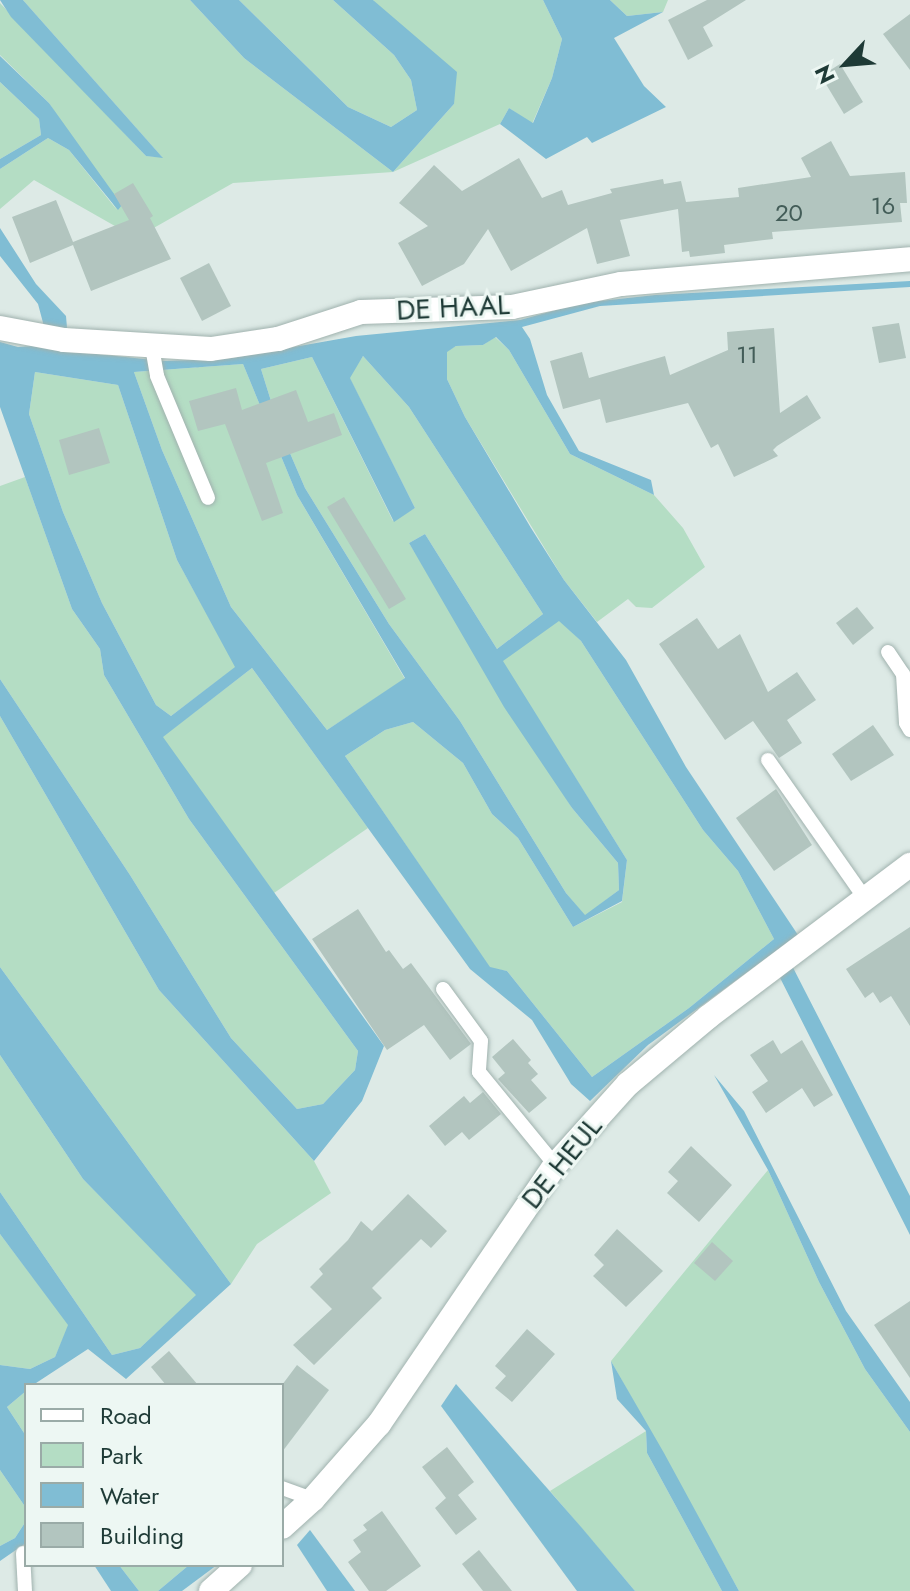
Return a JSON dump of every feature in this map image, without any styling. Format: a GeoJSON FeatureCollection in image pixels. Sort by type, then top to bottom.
{"type":"FeatureCollection","features":[{"type":"Feature","properties":{"kind":"street","name":"DE HAAL"},"geometry":{"type":"LineString","coordinates":[[0,328],[64,340],[152,350],[211,349],[278,339],[361,312],[512,307],[621,284],[910,259]]}},
{"type":"Feature","properties":{"kind":"street","name":"DE HEUL"},"geometry":{"type":"LineString","coordinates":[[284,1525],[313,1499],[379,1424],[555,1165],[628,1084],[864,897],[910,865]]}},
{"type":"Feature","properties":{"kind":"street"},"geometry":{"type":"LineString","coordinates":[[211,1591],[238,1567]]}},
{"type":"Feature","properties":{"kind":"lane"},"geometry":{"type":"LineString","coordinates":[[152,350],[157,376],[208,498]]}},
{"type":"Feature","properties":{"kind":"lane"},"geometry":{"type":"LineString","coordinates":[[888,652],[903,674],[906,723],[910,730]]}},
{"type":"Feature","properties":{"kind":"lane"},"geometry":{"type":"LineString","coordinates":[[768,760],[864,897]]}},
{"type":"Feature","properties":{"kind":"lane"},"geometry":{"type":"LineString","coordinates":[[443,989],[481,1041],[479,1072],[555,1165]]}},
{"type":"Feature","properties":{"kind":"lane"},"geometry":{"type":"LineString","coordinates":[[284,1489],[313,1499]]}},
{"type":"Feature","properties":{"kind":"lane"},"geometry":{"type":"LineString","coordinates":[[23,1553],[25,1591]]}},
{"type":"Feature","properties":{"kind":"green space"},"geometry":{"type":"Polygon","coordinates":[[[23,0],[190,0],[244,58],[393,172],[233,183],[136,238],[34,180],[0,209],[0,169],[48,138],[69,150],[117,210],[49,103],[0,55],[0,3],[146,156],[162,157],[23,0]]]}},
{"type":"Feature","properties":{"kind":"green space"},"geometry":{"type":"Polygon","coordinates":[[[239,0],[333,0],[394,55],[411,80],[417,110],[391,127],[348,107],[239,0]]]}},
{"type":"Feature","properties":{"kind":"green space"},"geometry":{"type":"Polygon","coordinates":[[[373,0],[543,0],[562,39],[552,78],[532,124],[509,108],[500,124],[393,172],[454,104],[373,0]]]}},
{"type":"Feature","properties":{"kind":"green space"},"geometry":{"type":"Polygon","coordinates":[[[610,0],[668,0],[663,12],[627,16],[610,0]]]}},
{"type":"Feature","properties":{"kind":"green space"},"geometry":{"type":"Polygon","coordinates":[[[0,82],[39,119],[41,135],[0,159],[0,82]]]}},
{"type":"Feature","properties":{"kind":"green space"},"geometry":{"type":"Polygon","coordinates":[[[495,337],[509,350],[570,454],[654,495],[683,528],[705,567],[652,608],[636,607],[628,599],[597,622],[564,580],[465,417],[447,379],[447,351],[456,346],[483,345],[495,337]]]}},
{"type":"Feature","properties":{"kind":"green space"},"geometry":{"type":"Polygon","coordinates":[[[363,356],[409,407],[543,614],[497,649],[425,534],[409,543],[572,808],[618,863],[619,890],[585,916],[566,893],[460,721],[389,624],[305,488],[280,430],[261,369],[312,357],[393,521],[415,508],[349,377],[363,356]]]}},
{"type":"Feature","properties":{"kind":"green space"},"geometry":{"type":"Polygon","coordinates":[[[243,364],[297,495],[405,679],[327,730],[231,607],[162,450],[134,372],[243,364]]]}},
{"type":"Feature","properties":{"kind":"green space"},"geometry":{"type":"Polygon","coordinates":[[[35,372],[118,385],[177,560],[236,667],[171,716],[156,705],[102,603],[63,512],[29,414],[35,372]]]}},
{"type":"Feature","properties":{"kind":"green space"},"geometry":{"type":"Polygon","coordinates":[[[25,477],[72,609],[100,649],[104,675],[189,819],[358,1051],[355,1070],[323,1104],[297,1109],[231,1038],[130,875],[0,679],[0,486],[25,477]]]}},
{"type":"Feature","properties":{"kind":"green space"},"geometry":{"type":"Polygon","coordinates":[[[559,620],[581,641],[703,830],[738,871],[774,939],[689,1008],[592,1077],[507,971],[490,968],[345,756],[385,730],[413,722],[463,763],[492,814],[518,838],[573,927],[622,902],[627,860],[502,661],[559,620]]]}},
{"type":"Feature","properties":{"kind":"green space"},"geometry":{"type":"Polygon","coordinates":[[[252,668],[368,828],[274,893],[162,737],[252,668]]]}},
{"type":"Feature","properties":{"kind":"green space"},"geometry":{"type":"Polygon","coordinates":[[[0,716],[159,990],[314,1161],[331,1193],[257,1244],[231,1284],[0,967],[0,716]]]}},
{"type":"Feature","properties":{"kind":"green space"},"geometry":{"type":"Polygon","coordinates":[[[0,1055],[83,1179],[197,1295],[140,1348],[112,1355],[0,1192],[0,1055]]]}},
{"type":"Feature","properties":{"kind":"green space"},"geometry":{"type":"Polygon","coordinates":[[[768,1170],[819,1282],[865,1369],[910,1432],[910,1591],[739,1591],[611,1361],[768,1170]]]}},
{"type":"Feature","properties":{"kind":"green space"},"geometry":{"type":"Polygon","coordinates":[[[0,1234],[69,1325],[55,1357],[30,1369],[0,1365],[0,1234]]]}},
{"type":"Feature","properties":{"kind":"green space"},"geometry":{"type":"Polygon","coordinates":[[[24,1393],[24,1433],[7,1407],[24,1393]]]}},
{"type":"Feature","properties":{"kind":"green space"},"geometry":{"type":"Polygon","coordinates":[[[646,1431],[647,1453],[722,1591],[635,1591],[550,1491],[646,1431]]]}},
{"type":"Feature","properties":{"kind":"green space"},"geometry":{"type":"Polygon","coordinates":[[[0,1470],[24,1505],[24,1524],[15,1538],[0,1546],[0,1470]]]}},
{"type":"Feature","properties":{"kind":"green space"},"geometry":{"type":"Polygon","coordinates":[[[121,1567],[187,1567],[158,1591],[139,1591],[121,1567]]]}},
{"type":"Feature","properties":{"kind":"water"},"geometry":{"type":"Polygon","coordinates":[[[0,0],[23,0],[163,158],[146,156],[11,17],[0,0]]]}},
{"type":"Feature","properties":{"kind":"water"},"geometry":{"type":"Polygon","coordinates":[[[190,0],[239,0],[348,107],[391,127],[417,110],[411,80],[394,55],[333,0],[373,0],[457,72],[454,104],[393,172],[244,58],[190,0]]]}},
{"type":"Feature","properties":{"kind":"water"},"geometry":{"type":"Polygon","coordinates":[[[543,0],[610,0],[627,16],[663,12],[614,38],[644,86],[666,107],[592,143],[587,137],[546,159],[500,124],[509,108],[533,123],[552,78],[562,39],[543,0]]]}},
{"type":"Feature","properties":{"kind":"water"},"geometry":{"type":"Polygon","coordinates":[[[0,56],[49,103],[122,205],[118,210],[69,150],[48,138],[0,169],[0,159],[41,135],[39,119],[0,82],[0,56]]]}},
{"type":"Feature","properties":{"kind":"water"},"geometry":{"type":"Polygon","coordinates":[[[0,228],[36,284],[66,316],[69,351],[163,361],[226,359],[356,336],[520,320],[582,303],[655,295],[910,281],[910,287],[600,306],[522,327],[530,339],[547,395],[579,451],[651,480],[654,495],[570,454],[509,350],[496,337],[483,345],[456,346],[447,352],[447,379],[465,417],[531,528],[564,580],[626,660],[686,767],[798,935],[785,952],[910,1196],[910,1235],[769,956],[648,1045],[590,1101],[571,1084],[532,1020],[470,969],[252,668],[163,737],[384,1046],[362,1101],[314,1161],[159,990],[0,716],[0,679],[130,875],[231,1038],[297,1109],[323,1104],[355,1070],[358,1051],[189,819],[104,675],[100,649],[72,609],[0,407],[0,342],[18,347],[49,345],[38,304],[0,256],[0,228]],[[363,356],[350,378],[415,508],[394,522],[312,357],[261,369],[280,430],[305,488],[389,624],[460,721],[566,893],[585,915],[619,890],[618,863],[572,808],[504,707],[409,543],[425,534],[497,649],[543,614],[409,407],[363,356]],[[243,364],[134,372],[162,450],[231,607],[327,730],[405,678],[297,495],[243,364]],[[35,372],[29,414],[63,512],[102,603],[156,705],[171,716],[235,667],[177,560],[118,385],[35,372]],[[559,621],[503,661],[627,860],[622,901],[573,927],[518,838],[492,814],[463,763],[413,722],[385,730],[345,756],[490,967],[507,971],[592,1077],[689,1008],[774,939],[738,871],[703,830],[581,641],[559,621]]]}},
{"type":"Feature","properties":{"kind":"water"},"geometry":{"type":"Polygon","coordinates":[[[0,967],[231,1284],[126,1379],[88,1349],[36,1383],[24,1383],[24,1393],[7,1407],[24,1433],[24,1505],[0,1470],[0,1365],[30,1369],[55,1357],[68,1325],[0,1234],[0,1192],[112,1355],[140,1348],[196,1295],[83,1179],[0,1055],[0,967]]]}},
{"type":"Feature","properties":{"kind":"water"},"geometry":{"type":"Polygon","coordinates":[[[714,1075],[744,1111],[846,1311],[910,1402],[910,1432],[865,1369],[819,1282],[768,1170],[714,1075]]]}},
{"type":"Feature","properties":{"kind":"water"},"geometry":{"type":"Polygon","coordinates":[[[611,1361],[739,1591],[722,1591],[647,1453],[646,1431],[617,1399],[611,1361]]]}},
{"type":"Feature","properties":{"kind":"water"},"geometry":{"type":"Polygon","coordinates":[[[456,1384],[635,1591],[577,1591],[441,1406],[456,1384]]]}},
{"type":"Feature","properties":{"kind":"water"},"geometry":{"type":"Polygon","coordinates":[[[24,1524],[24,1544],[0,1561],[0,1546],[15,1538],[24,1524]]]}},
{"type":"Feature","properties":{"kind":"water"},"geometry":{"type":"Polygon","coordinates":[[[310,1530],[355,1591],[327,1591],[297,1545],[310,1530]]]}},
{"type":"Feature","properties":{"kind":"water"},"geometry":{"type":"Polygon","coordinates":[[[95,1567],[121,1567],[139,1591],[111,1591],[95,1567]]]}},
{"type":"Feature","properties":{"kind":"water"},"geometry":{"type":"Polygon","coordinates":[[[187,1567],[214,1567],[182,1591],[158,1591],[187,1567]]]}},
{"type":"Feature","properties":{"kind":"building"},"geometry":{"type":"Polygon","coordinates":[[[707,0],[746,0],[703,27],[713,46],[688,60],[668,20],[707,0]]]}},
{"type":"Feature","properties":{"kind":"building"},"geometry":{"type":"Polygon","coordinates":[[[910,14],[910,70],[883,34],[910,14]]]}},
{"type":"Feature","properties":{"kind":"building"},"geometry":{"type":"Polygon","coordinates":[[[840,64],[863,102],[844,114],[821,76],[840,64]]]}},
{"type":"Feature","properties":{"kind":"building"},"geometry":{"type":"Polygon","coordinates":[[[831,141],[850,176],[905,172],[907,203],[900,203],[902,222],[772,232],[773,239],[724,245],[725,253],[690,257],[689,251],[682,252],[678,209],[620,220],[630,256],[597,264],[587,228],[511,271],[488,229],[464,264],[422,286],[398,243],[428,226],[399,203],[434,165],[462,191],[519,158],[542,198],[562,190],[568,205],[612,193],[610,189],[663,179],[664,184],[681,181],[686,202],[739,197],[738,188],[811,177],[801,158],[831,141]]]}},
{"type":"Feature","properties":{"kind":"building"},"geometry":{"type":"Polygon","coordinates":[[[133,183],[153,216],[150,218],[171,259],[91,291],[73,245],[30,263],[12,217],[56,200],[73,242],[129,220],[114,194],[133,183]]]}},
{"type":"Feature","properties":{"kind":"building"},"geometry":{"type":"Polygon","coordinates":[[[209,263],[231,306],[202,321],[180,278],[209,263]]]}},
{"type":"Feature","properties":{"kind":"building"},"geometry":{"type":"Polygon","coordinates":[[[899,323],[906,358],[879,363],[872,327],[899,323]]]}},
{"type":"Feature","properties":{"kind":"building"},"geometry":{"type":"Polygon","coordinates":[[[774,328],[780,413],[807,395],[821,418],[777,446],[773,450],[778,456],[734,477],[718,444],[711,448],[688,403],[606,423],[600,399],[563,409],[550,361],[582,352],[589,378],[665,356],[670,375],[728,350],[727,332],[774,328]]]}},
{"type":"Feature","properties":{"kind":"building"},"geometry":{"type":"Polygon","coordinates":[[[236,388],[242,410],[296,390],[308,422],[334,413],[342,435],[266,463],[283,513],[262,521],[225,424],[198,431],[189,401],[236,388]]]}},
{"type":"Feature","properties":{"kind":"building"},"geometry":{"type":"Polygon","coordinates":[[[99,428],[110,463],[69,475],[59,440],[99,428]]]}},
{"type":"Feature","properties":{"kind":"building"},"geometry":{"type":"Polygon","coordinates":[[[344,497],[406,599],[389,609],[327,507],[344,497]]]}},
{"type":"Feature","properties":{"kind":"building"},"geometry":{"type":"Polygon","coordinates":[[[857,607],[874,628],[853,645],[836,623],[857,607]]]}},
{"type":"Feature","properties":{"kind":"building"},"geometry":{"type":"Polygon","coordinates":[[[697,618],[718,649],[740,634],[768,692],[797,672],[816,700],[787,720],[802,743],[779,758],[753,721],[725,740],[659,644],[697,618]]]}},
{"type":"Feature","properties":{"kind":"building"},"geometry":{"type":"Polygon","coordinates":[[[873,725],[894,755],[851,781],[832,754],[873,725]]]}},
{"type":"Feature","properties":{"kind":"building"},"geometry":{"type":"Polygon","coordinates":[[[776,789],[812,845],[774,871],[736,818],[776,789]]]}},
{"type":"Feature","properties":{"kind":"building"},"geometry":{"type":"Polygon","coordinates":[[[358,909],[386,952],[389,950],[403,969],[411,963],[471,1044],[450,1060],[424,1025],[387,1050],[312,939],[358,909]]]}},
{"type":"Feature","properties":{"kind":"building"},"geometry":{"type":"Polygon","coordinates":[[[910,927],[910,1026],[891,996],[880,1003],[873,992],[865,998],[846,969],[910,927]]]}},
{"type":"Feature","properties":{"kind":"building"},"geometry":{"type":"Polygon","coordinates":[[[513,1039],[531,1060],[528,1063],[538,1074],[531,1080],[547,1098],[529,1113],[498,1079],[505,1073],[492,1057],[513,1039]]]}},
{"type":"Feature","properties":{"kind":"building"},"geometry":{"type":"Polygon","coordinates":[[[773,1040],[781,1054],[802,1040],[833,1095],[814,1107],[802,1088],[766,1113],[752,1092],[768,1081],[750,1055],[773,1040]]]}},
{"type":"Feature","properties":{"kind":"building"},"geometry":{"type":"Polygon","coordinates":[[[483,1092],[501,1114],[469,1140],[462,1132],[445,1146],[429,1126],[464,1096],[470,1103],[483,1092]]]}},
{"type":"Feature","properties":{"kind":"building"},"geometry":{"type":"Polygon","coordinates":[[[691,1146],[732,1185],[699,1222],[667,1193],[678,1181],[668,1172],[691,1146]]]}},
{"type":"Feature","properties":{"kind":"building"},"geometry":{"type":"Polygon","coordinates":[[[408,1194],[447,1231],[431,1248],[421,1239],[372,1288],[382,1298],[314,1365],[293,1345],[332,1309],[310,1287],[323,1274],[319,1269],[348,1240],[361,1221],[372,1231],[408,1194]]]}},
{"type":"Feature","properties":{"kind":"building"},"geometry":{"type":"Polygon","coordinates":[[[617,1229],[663,1271],[626,1307],[593,1276],[604,1265],[594,1255],[617,1229]]]}},
{"type":"Feature","properties":{"kind":"building"},"geometry":{"type":"Polygon","coordinates":[[[712,1242],[733,1261],[715,1281],[694,1263],[712,1242]]]}},
{"type":"Feature","properties":{"kind":"building"},"geometry":{"type":"Polygon","coordinates":[[[910,1301],[910,1378],[874,1325],[910,1301]]]}},
{"type":"Feature","properties":{"kind":"building"},"geometry":{"type":"Polygon","coordinates":[[[527,1329],[555,1354],[512,1402],[495,1388],[506,1376],[495,1366],[527,1329]]]}},
{"type":"Feature","properties":{"kind":"building"},"geometry":{"type":"Polygon","coordinates":[[[169,1351],[196,1383],[164,1383],[151,1367],[169,1351]]]}},
{"type":"Feature","properties":{"kind":"building"},"geometry":{"type":"Polygon","coordinates":[[[297,1365],[329,1390],[284,1449],[284,1383],[297,1365]]]}},
{"type":"Feature","properties":{"kind":"building"},"geometry":{"type":"Polygon","coordinates":[[[447,1447],[474,1482],[458,1495],[477,1519],[456,1535],[435,1508],[446,1498],[422,1467],[447,1447]]]}},
{"type":"Feature","properties":{"kind":"building"},"geometry":{"type":"Polygon","coordinates":[[[382,1511],[421,1566],[386,1591],[369,1591],[348,1562],[361,1552],[353,1540],[367,1530],[363,1525],[382,1511]]]}},
{"type":"Feature","properties":{"kind":"building"},"geometry":{"type":"Polygon","coordinates":[[[479,1550],[512,1591],[483,1591],[462,1564],[479,1550]]]}}]}
